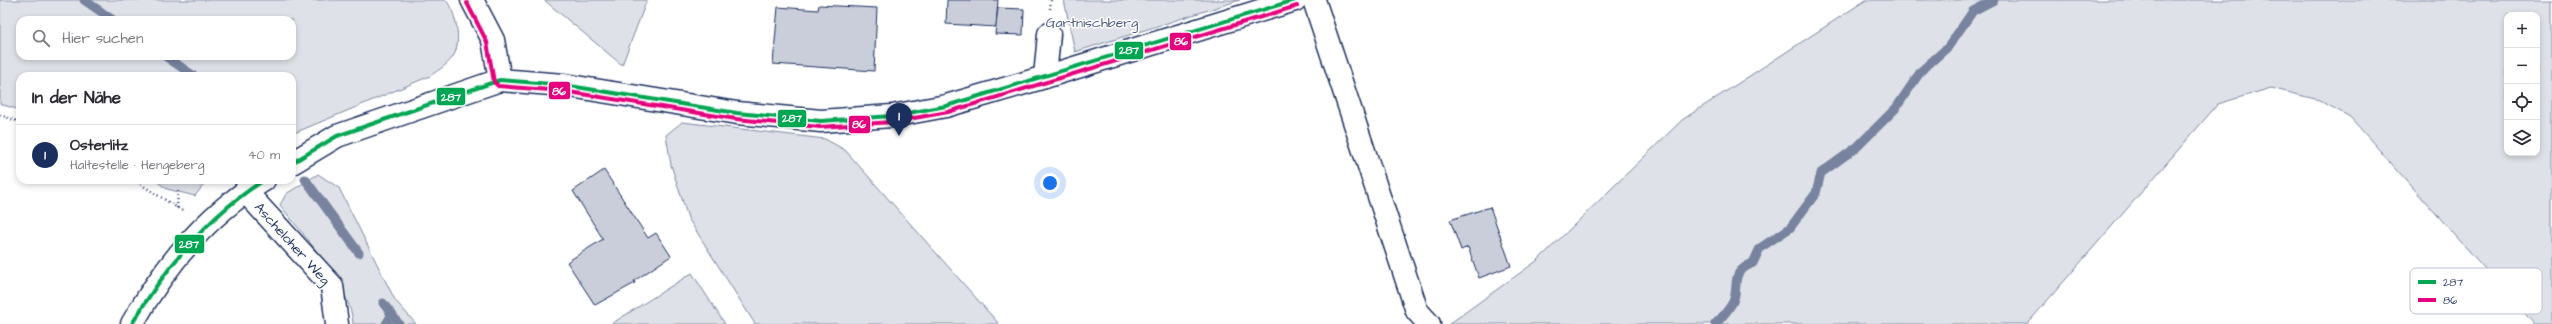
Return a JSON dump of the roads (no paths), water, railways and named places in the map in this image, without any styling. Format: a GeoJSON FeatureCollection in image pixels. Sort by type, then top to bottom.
{"type":"FeatureCollection","features":[{"type":"Feature","properties":{"kind":"street"},"geometry":{"type":"LineString","coordinates":[[472,0],[493,40],[500,80]]}},
{"type":"Feature","properties":{"kind":"street"},"geometry":{"type":"LineString","coordinates":[[296,161],[337,136],[500,80],[564,84],[738,113],[822,121],[892,116],[946,106],[1045,78],[1295,0]]}},
{"type":"Feature","properties":{"kind":"street"},"geometry":{"type":"LineString","coordinates":[[1314,0],[1417,311],[1429,324]]}},
{"type":"Feature","properties":{"kind":"street"},"geometry":{"type":"LineString","coordinates":[[1045,78],[1049,34]]}},
{"type":"Feature","properties":{"kind":"street","name":"Ascheloher Weg"},"geometry":{"type":"LineString","coordinates":[[132,324],[149,294],[188,244],[207,224],[245,191],[257,184]]}},
{"type":"Feature","properties":{"kind":"street","name":"Ascheloher Weg"},"geometry":{"type":"LineString","coordinates":[[245,191],[332,286],[337,324]]}},
{"type":"Feature","properties":{"kind":"waterway"},"geometry":{"type":"LineString","coordinates":[[84,0],[107,16]]}},
{"type":"Feature","properties":{"kind":"waterway"},"geometry":{"type":"LineString","coordinates":[[1715,324],[1726,313],[1733,302],[1738,274],[1741,270],[1753,263],[1760,248],[1790,228],[1816,193],[1821,173],[1857,147],[1896,108],[1921,71],[1948,47],[1973,11],[1994,0]]}},
{"type":"Feature","properties":{"kind":"waterway"},"geometry":{"type":"LineString","coordinates":[[171,60],[188,72]]}},
{"type":"Feature","properties":{"kind":"waterway"},"geometry":{"type":"LineString","coordinates":[[305,179],[359,253]]}},
{"type":"Feature","properties":{"kind":"waterway"},"geometry":{"type":"LineString","coordinates":[[383,303],[399,324]]}},
{"type":"Feature","properties":{"kind":"waterway"},"geometry":{"type":"LineString","coordinates":[[386,324],[392,314]]}},
{"type":"Feature","properties":{"kind":"place","name":"Osterlitz"},"geometry":{"type":"Point","coordinates":[899,136]}},
{"type":"Feature","properties":{"kind":"park label","name":"Gartnischberg"},"geometry":{"type":"Point","coordinates":[1092,23]}}]}
